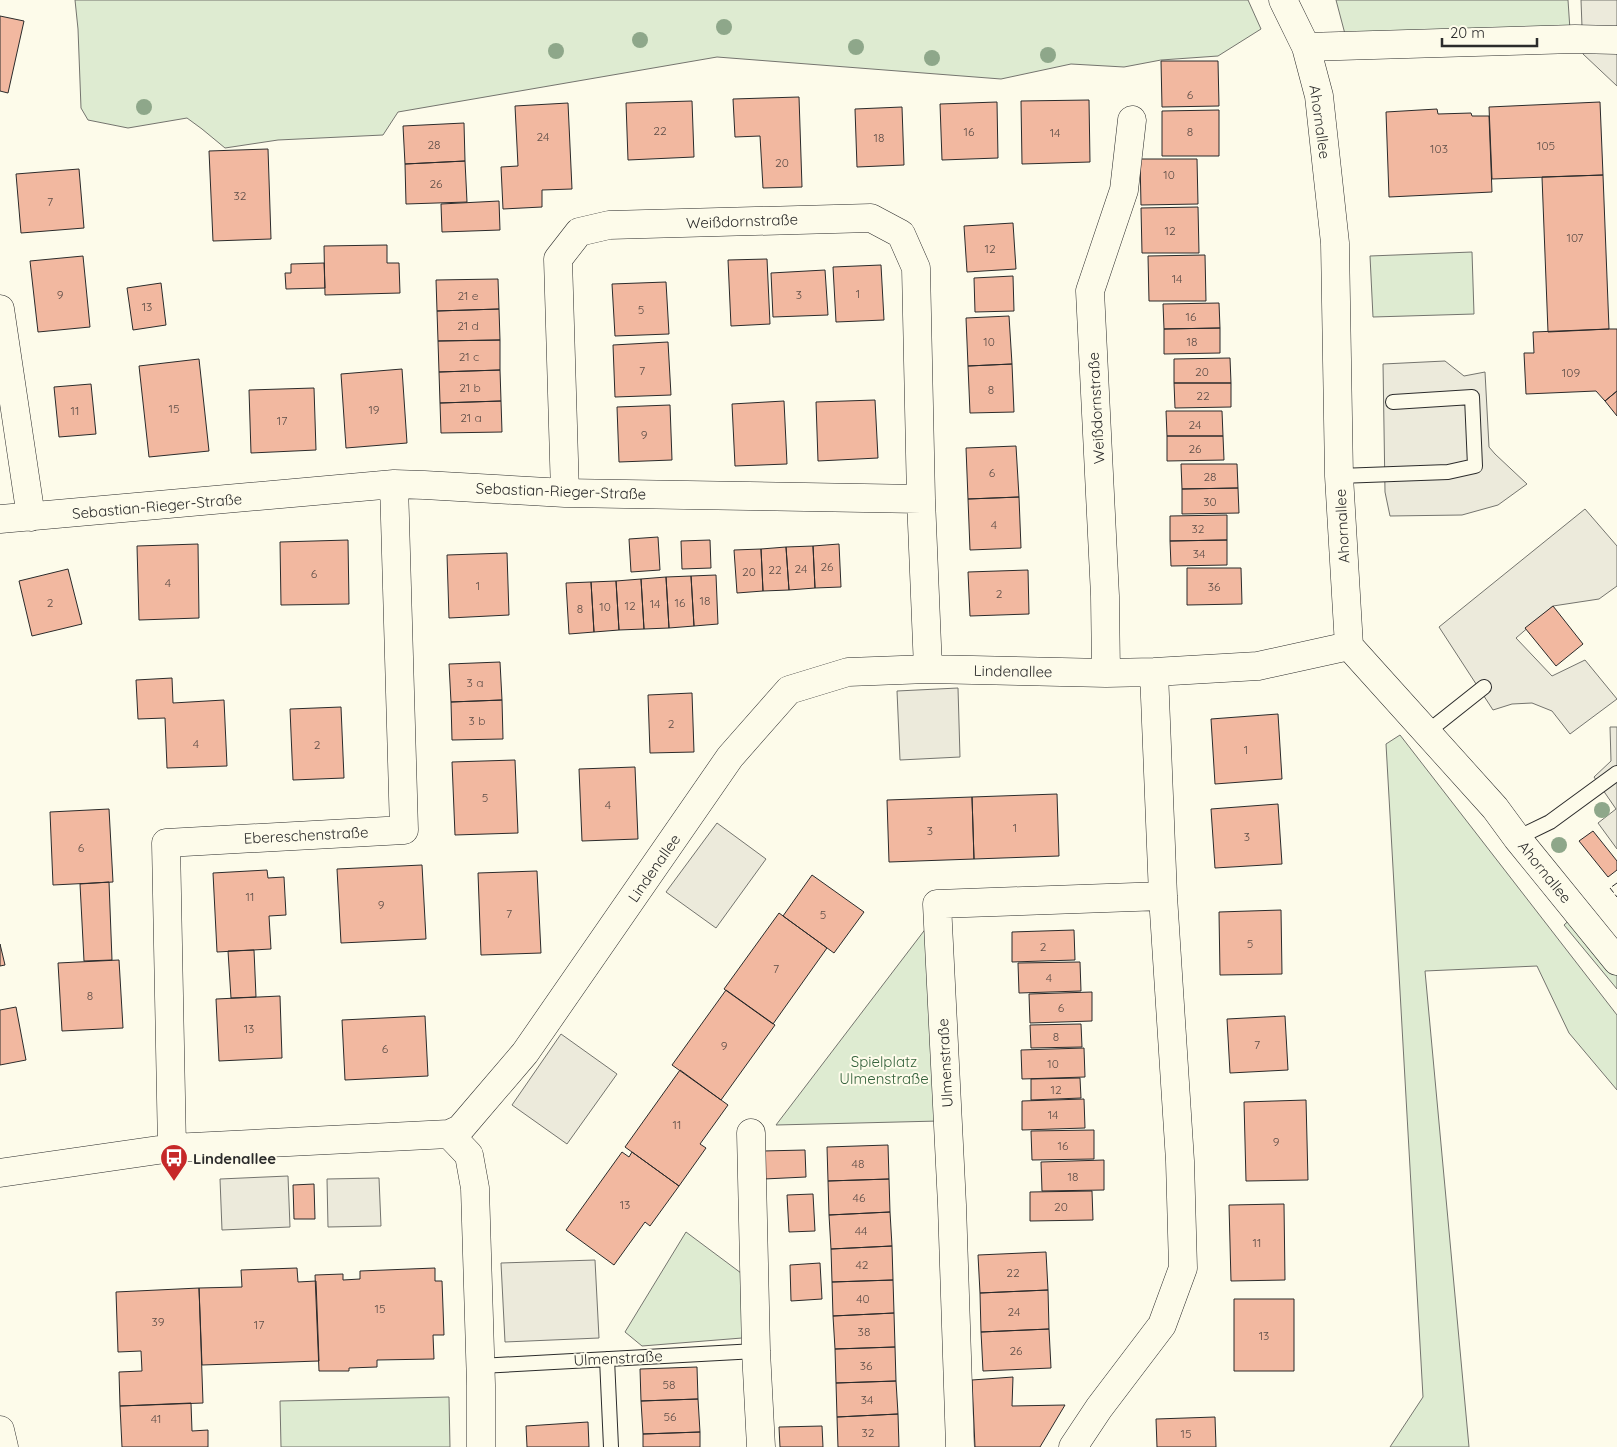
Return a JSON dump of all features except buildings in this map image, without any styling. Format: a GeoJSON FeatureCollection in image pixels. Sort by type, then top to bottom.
{"type":"FeatureCollection","features":[{"type":"Feature","properties":{"kind":"street","name":"Ahornallee"},"geometry":{"type":"LineString","coordinates":[[1283,0],[1306,47],[1319,96],[1335,243],[1339,476],[1349,646],[1495,808],[1517,838],[1617,961]]}},
{"type":"Feature","properties":{"kind":"street"},"geometry":{"type":"LineString","coordinates":[[1306,47],[1575,39],[1617,40]]}},
{"type":"Feature","properties":{"kind":"street","name":"Weißdornstraße"},"geometry":{"type":"LineString","coordinates":[[1106,672],[1104,586],[1090,291],[1124,190],[1132,120]]}},
{"type":"Feature","properties":{"kind":"street","name":"Weißdornstraße"},"geometry":{"type":"LineString","coordinates":[[565,493],[558,259],[579,232],[609,225],[871,218],[901,234],[916,268],[921,499]]}},
{"type":"Feature","properties":{"kind":"street"},"geometry":{"type":"LineString","coordinates":[[0,309],[32,517]]}},
{"type":"Feature","properties":{"kind":"street","name":"Sebastian-Rieger-Straße"},"geometry":{"type":"LineString","coordinates":[[0,519],[394,484],[424,484],[565,493],[921,499]]}},
{"type":"Feature","properties":{"kind":"street","name":"Ebereschenstraße"},"geometry":{"type":"LineString","coordinates":[[172,1148],[166,843],[404,830],[394,484]]}},
{"type":"Feature","properties":{"kind":"street"},"geometry":{"type":"LineString","coordinates":[[921,499],[928,669]]}},
{"type":"Feature","properties":{"kind":"street","name":"Lindenallee"},"geometry":{"type":"LineString","coordinates":[[449,1134],[460,1129],[525,1053],[730,757],[789,690],[848,672],[928,669],[1154,672],[1258,666],[1349,646]]}},
{"type":"Feature","properties":{"kind":"street"},"geometry":{"type":"LineString","coordinates":[[1074,1447],[1099,1408],[1162,1325],[1183,1268],[1180,1161],[1163,896],[1154,672]]}},
{"type":"Feature","properties":{"kind":"street","name":"Ulmenstraße"},"geometry":{"type":"LineString","coordinates":[[960,1447],[952,1205],[937,904],[1163,896]]}},
{"type":"Feature","properties":{"kind":"street"},"geometry":{"type":"LineString","coordinates":[[751,1133],[756,1351],[761,1447]]}},
{"type":"Feature","properties":{"kind":"street"},"geometry":{"type":"LineString","coordinates":[[0,1173],[172,1148],[449,1134],[469,1154],[475,1188],[481,1447]]}},
{"type":"Feature","properties":{"kind":"street"},"geometry":{"type":"LineString","coordinates":[[0,1430],[4,1447]]}},
{"type":"Feature","properties":{"kind":"lane"},"geometry":{"type":"LineString","coordinates":[[1339,476],[1448,472],[1475,466],[1472,397],[1393,402]]}},
{"type":"Feature","properties":{"kind":"lane"},"geometry":{"type":"LineString","coordinates":[[1426,733],[1484,687]]}},
{"type":"Feature","properties":{"kind":"lane"},"geometry":{"type":"LineString","coordinates":[[1517,838],[1550,822],[1617,772]]}},
{"type":"Feature","properties":{"kind":"lane","name":"Ulmenstraße"},"geometry":{"type":"LineString","coordinates":[[480,1366],[756,1351]]}},
{"type":"Feature","properties":{"kind":"lane"},"geometry":{"type":"LineString","coordinates":[[607,1359],[611,1447]]}},
{"type":"Feature","properties":{"kind":"green space"},"geometry":{"type":"Polygon","coordinates":[[[75,0],[1248,0],[1261,29],[1218,56],[1161,60],[1124,67],[1071,64],[1001,79],[717,57],[398,112],[383,135],[278,140],[225,148],[187,118],[128,128],[88,120],[81,108],[75,0]]]}},
{"type":"Feature","properties":{"kind":"green space"},"geometry":{"type":"Polygon","coordinates":[[[1336,0],[1568,0],[1570,30],[1345,34],[1336,0]]]}},
{"type":"Feature","properties":{"kind":"green space"},"geometry":{"type":"Polygon","coordinates":[[[1472,252],[1474,314],[1373,317],[1370,256],[1472,252]]]}},
{"type":"Feature","properties":{"kind":"green space"},"geometry":{"type":"Polygon","coordinates":[[[1400,735],[1617,1015],[1617,1090],[1569,1033],[1537,966],[1425,971],[1469,1447],[1390,1447],[1423,1397],[1386,744],[1400,735]]]}},
{"type":"Feature","properties":{"kind":"green space"},"geometry":{"type":"Polygon","coordinates":[[[1575,915],[1617,970],[1617,989],[1564,925],[1575,915]]]}},
{"type":"Feature","properties":{"kind":"green space","name":"Spielplatz Ulmenstraße"},"geometry":{"type":"Polygon","coordinates":[[[930,923],[939,1121],[776,1125],[930,923]]]}},
{"type":"Feature","properties":{"kind":"green space"},"geometry":{"type":"Polygon","coordinates":[[[686,1232],[741,1273],[742,1338],[642,1346],[625,1332],[686,1232]]]}},
{"type":"Feature","properties":{"kind":"green space"},"geometry":{"type":"Polygon","coordinates":[[[449,1397],[450,1447],[281,1447],[280,1401],[449,1397]]]}},
{"type":"Feature","properties":{"kind":"shaded area"},"geometry":{"type":"Polygon","coordinates":[[[1581,0],[1617,0],[1617,86],[1583,54],[1581,0]]]}},
{"type":"Feature","properties":{"kind":"shaded area"},"geometry":{"type":"Polygon","coordinates":[[[1445,361],[1464,376],[1485,372],[1489,447],[1527,484],[1498,505],[1462,515],[1390,516],[1385,492],[1383,364],[1445,361]]]}},
{"type":"Feature","properties":{"kind":"shaded area"},"geometry":{"type":"Polygon","coordinates":[[[1585,509],[1617,546],[1617,586],[1599,599],[1553,606],[1516,638],[1552,676],[1585,660],[1617,699],[1570,734],[1552,711],[1532,703],[1512,704],[1493,710],[1439,627],[1585,509]]]}},
{"type":"Feature","properties":{"kind":"shaded area"},"geometry":{"type":"Polygon","coordinates":[[[958,688],[960,757],[900,760],[897,691],[958,688]]]}},
{"type":"Feature","properties":{"kind":"shaded area"},"geometry":{"type":"Polygon","coordinates":[[[1610,727],[1617,727],[1617,849],[1598,823],[1616,809],[1594,777],[1611,761],[1610,727]]]}},
{"type":"Feature","properties":{"kind":"shaded area"},"geometry":{"type":"Polygon","coordinates":[[[717,823],[766,859],[716,928],[666,892],[717,823]]]}},
{"type":"Feature","properties":{"kind":"shaded area"},"geometry":{"type":"Polygon","coordinates":[[[561,1034],[617,1074],[567,1144],[512,1105],[561,1034]]]}},
{"type":"Feature","properties":{"kind":"shaded area"},"geometry":{"type":"Polygon","coordinates":[[[288,1176],[290,1227],[222,1230],[220,1179],[288,1176]]]}},
{"type":"Feature","properties":{"kind":"shaded area"},"geometry":{"type":"Polygon","coordinates":[[[379,1178],[381,1226],[328,1227],[327,1179],[379,1178]]]}},
{"type":"Feature","properties":{"kind":"shaded area"},"geometry":{"type":"Polygon","coordinates":[[[595,1260],[599,1338],[505,1342],[501,1263],[595,1260]]]}},
{"type":"Feature","properties":{"kind":"fence"},"geometry":{"type":"LineString","coordinates":[[1617,883],[1610,888],[1617,897]]}},
{"type":"Feature","properties":{"kind":"place","name":"Lindenallee"},"geometry":{"type":"Point","coordinates":[174,1182]}}]}
